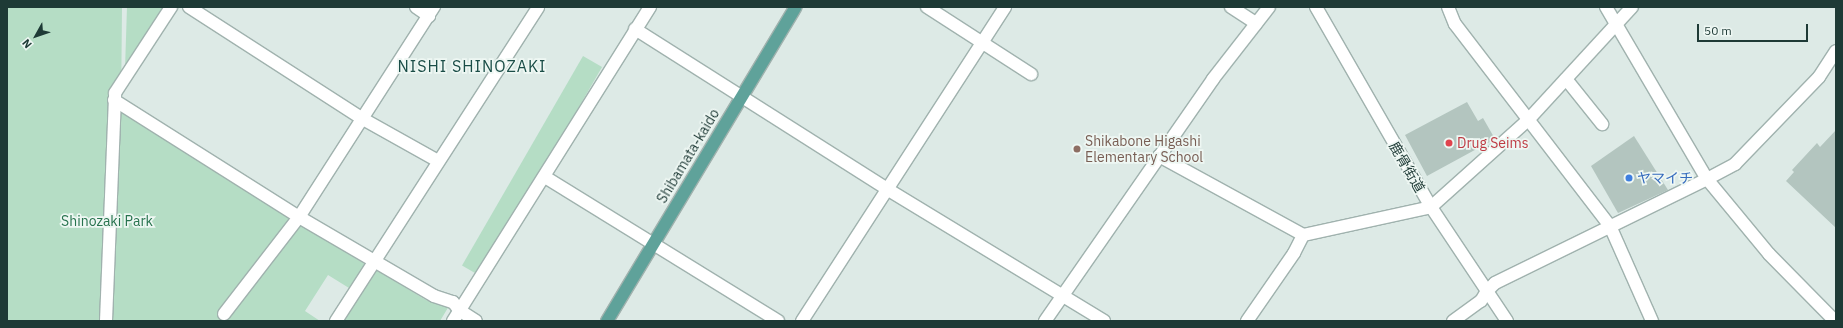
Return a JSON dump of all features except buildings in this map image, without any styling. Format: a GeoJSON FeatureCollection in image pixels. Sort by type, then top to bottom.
{"type":"FeatureCollection","features":[{"type":"Feature","properties":{"kind":"main road","name":"Shibamata-kaido"},"geometry":{"type":"LineString","coordinates":[[607,321],[796,7]]}},
{"type":"Feature","properties":{"kind":"street"},"geometry":{"type":"LineString","coordinates":[[106,321],[115,92],[171,7]]}},
{"type":"Feature","properties":{"kind":"street"},"geometry":{"type":"LineString","coordinates":[[189,7],[363,119],[438,161]]}},
{"type":"Feature","properties":{"kind":"street"},"geometry":{"type":"LineString","coordinates":[[224,314],[299,217],[432,11],[416,7]]}},
{"type":"Feature","properties":{"kind":"street"},"geometry":{"type":"LineString","coordinates":[[336,321],[538,7]]}},
{"type":"Feature","properties":{"kind":"street"},"geometry":{"type":"LineString","coordinates":[[453,321],[545,177],[635,29],[650,7]]}},
{"type":"Feature","properties":{"kind":"street"},"geometry":{"type":"LineString","coordinates":[[927,7],[1031,74]]}},
{"type":"Feature","properties":{"kind":"street"},"geometry":{"type":"LineString","coordinates":[[802,321],[1005,7]]}},
{"type":"Feature","properties":{"kind":"street"},"geometry":{"type":"LineString","coordinates":[[1231,7],[1256,23]]}},
{"type":"Feature","properties":{"kind":"street"},"geometry":{"type":"LineString","coordinates":[[1045,321],[1213,79],[1269,7]]}},
{"type":"Feature","properties":{"kind":"street","name":"鹿骨街道"},"geometry":{"type":"LineString","coordinates":[[1316,7],[1431,207],[1507,321]]}},
{"type":"Feature","properties":{"kind":"street"},"geometry":{"type":"LineString","coordinates":[[1448,7],[1455,24],[1610,226],[1652,321]]}},
{"type":"Feature","properties":{"kind":"street"},"geometry":{"type":"LineString","coordinates":[[1606,7],[1707,179],[1770,254],[1835,321]]}},
{"type":"Feature","properties":{"kind":"street"},"geometry":{"type":"LineString","coordinates":[[1159,156],[1303,235],[1431,207],[1529,119],[1632,7]]}},
{"type":"Feature","properties":{"kind":"street"},"geometry":{"type":"LineString","coordinates":[[635,29],[888,189],[1062,297],[1104,321]]}},
{"type":"Feature","properties":{"kind":"street"},"geometry":{"type":"LineString","coordinates":[[1453,321],[1481,301],[1487,291],[1495,283],[1736,164],[1819,77],[1836,51]]}},
{"type":"Feature","properties":{"kind":"street"},"geometry":{"type":"LineString","coordinates":[[1566,79],[1602,124]]}},
{"type":"Feature","properties":{"kind":"street"},"geometry":{"type":"LineString","coordinates":[[114,100],[299,217],[374,262],[434,296],[453,302],[459,310],[476,321]]}},
{"type":"Feature","properties":{"kind":"street"},"geometry":{"type":"LineString","coordinates":[[545,177],[778,321]]}},
{"type":"Feature","properties":{"kind":"street"},"geometry":{"type":"LineString","coordinates":[[1247,321],[1294,253],[1303,235]]}},
{"type":"Feature","properties":{"kind":"green space","name":"Shinozaki Park"},"geometry":{"type":"Polygon","coordinates":[[[7,7],[122,7],[121,111],[365,264],[349,288],[328,275],[305,311],[320,321],[7,321],[7,7]]]}},
{"type":"Feature","properties":{"kind":"green space"},"geometry":{"type":"Polygon","coordinates":[[[127,7],[165,7],[125,69],[127,7]]]}},
{"type":"Feature","properties":{"kind":"green space"},"geometry":{"type":"Polygon","coordinates":[[[583,56],[602,67],[481,277],[462,266],[583,56]]]}},
{"type":"Feature","properties":{"kind":"green space"},"geometry":{"type":"Polygon","coordinates":[[[375,269],[426,300],[449,306],[440,321],[342,321],[375,269]]]}},
{"type":"Feature","properties":{"kind":"place","name":"Drug Seims"},"geometry":{"type":"Point","coordinates":[1449,143]}},
{"type":"Feature","properties":{"kind":"place","name":"Shikabone Higashi Elementary School"},"geometry":{"type":"Point","coordinates":[1077,149]}},
{"type":"Feature","properties":{"kind":"place","name":"ヤマイチ"},"geometry":{"type":"Point","coordinates":[1629,178]}},
{"type":"Feature","properties":{"kind":"district","name":"NISHI SHINOZAKI"},"geometry":{"type":"Point","coordinates":[472,66]}}]}
